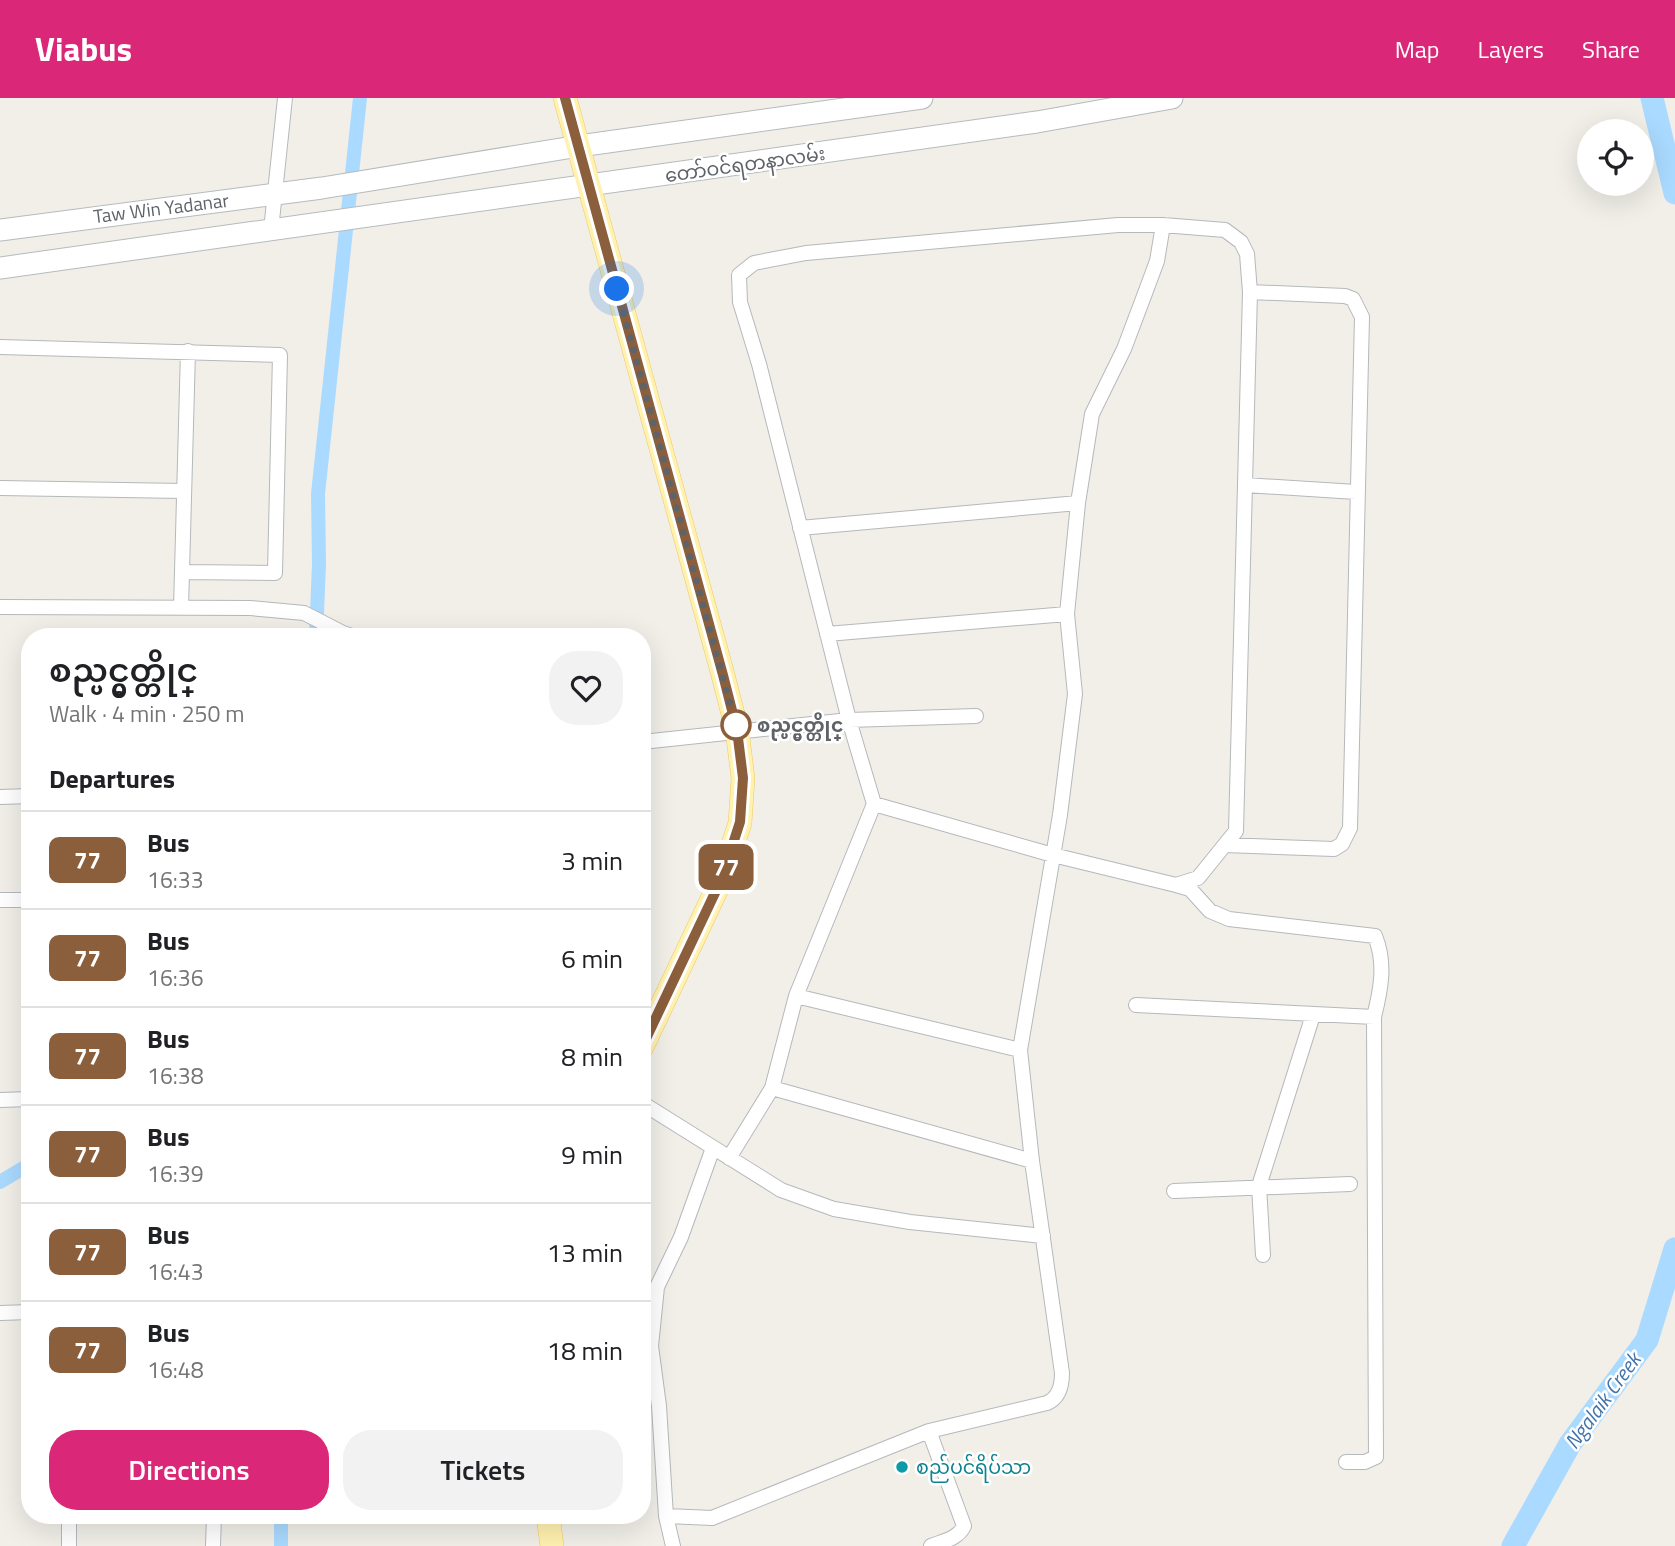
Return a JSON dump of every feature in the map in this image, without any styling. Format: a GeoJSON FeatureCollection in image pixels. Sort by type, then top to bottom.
{"type":"FeatureCollection","features":[{"type":"Feature","properties":{"kind":"main road"},"geometry":{"type":"LineString","coordinates":[[565,98],[737,730],[743,778],[740,822],[722,878],[651,1028]]}},
{"type":"Feature","properties":{"kind":"main road"},"geometry":{"type":"LineString","coordinates":[[579,146],[922,98]]}},
{"type":"Feature","properties":{"kind":"main road","name":"တော်ဝင်ရတနာလမ်း"},"geometry":{"type":"LineString","coordinates":[[317,225],[1037,122],[1172,98]]}},
{"type":"Feature","properties":{"kind":"main road","name":"Taw Win Yadanar"},"geometry":{"type":"LineString","coordinates":[[0,230],[322,188],[579,146]]}},
{"type":"Feature","properties":{"kind":"main road","name":"Taw Win Yadanar"},"geometry":{"type":"LineString","coordinates":[[0,268],[317,225]]}},
{"type":"Feature","properties":{"kind":"main road"},"geometry":{"type":"LineString","coordinates":[[549,1524],[552,1546]]}},
{"type":"Feature","properties":{"kind":"street"},"geometry":{"type":"LineString","coordinates":[[271,230],[285,98]]}},
{"type":"Feature","properties":{"kind":"street"},"geometry":{"type":"LineString","coordinates":[[729,1158],[772,1088],[796,996],[874,804],[849,720],[759,364],[740,302],[739,275],[754,263],[806,253],[1118,225],[1163,225],[1225,230],[1241,242],[1247,254],[1250,292],[1236,831],[1198,878],[1176,885]]}},
{"type":"Feature","properties":{"kind":"street"},"geometry":{"type":"LineString","coordinates":[[666,1516],[712,1518],[929,1431],[1047,1404],[1054,1400],[1059,1391],[1062,1373],[1032,1161],[1020,1050],[1060,815],[1075,694],[1067,614],[1078,503],[1092,414],[1124,349],[1144,296],[1157,261],[1163,225]]}},
{"type":"Feature","properties":{"kind":"street"},"geometry":{"type":"LineString","coordinates":[[1225,845],[1334,849],[1342,844],[1350,828],[1362,317],[1353,299],[1345,296],[1250,292]]}},
{"type":"Feature","properties":{"kind":"street"},"geometry":{"type":"LineString","coordinates":[[0,347],[280,355],[275,573],[182,572]]}},
{"type":"Feature","properties":{"kind":"street"},"geometry":{"type":"LineString","coordinates":[[181,608],[188,351]]}},
{"type":"Feature","properties":{"kind":"street"},"geometry":{"type":"LineString","coordinates":[[1245,485],[1356,492]]}},
{"type":"Feature","properties":{"kind":"street"},"geometry":{"type":"LineString","coordinates":[[0,488],[184,491]]}},
{"type":"Feature","properties":{"kind":"street"},"geometry":{"type":"LineString","coordinates":[[800,528],[1078,503]]}},
{"type":"Feature","properties":{"kind":"street"},"geometry":{"type":"LineString","coordinates":[[0,607],[250,608],[304,613],[335,628]]}},
{"type":"Feature","properties":{"kind":"street"},"geometry":{"type":"LineString","coordinates":[[827,634],[1067,614]]}},
{"type":"Feature","properties":{"kind":"street"},"geometry":{"type":"LineString","coordinates":[[651,741],[849,720],[976,716]]}},
{"type":"Feature","properties":{"kind":"street"},"geometry":{"type":"LineString","coordinates":[[0,797],[21,796]]}},
{"type":"Feature","properties":{"kind":"street"},"geometry":{"type":"LineString","coordinates":[[874,804],[1053,855],[1190,889],[1210,911],[1229,919],[1375,936],[1381,951],[1382,982],[1374,1017],[1376,1457],[1365,1462],[1346,1462]]}},
{"type":"Feature","properties":{"kind":"street"},"geometry":{"type":"LineString","coordinates":[[0,900],[21,900]]}},
{"type":"Feature","properties":{"kind":"street"},"geometry":{"type":"LineString","coordinates":[[796,996],[1020,1050]]}},
{"type":"Feature","properties":{"kind":"street"},"geometry":{"type":"LineString","coordinates":[[1136,1005],[1374,1017]]}},
{"type":"Feature","properties":{"kind":"street"},"geometry":{"type":"LineString","coordinates":[[1263,1255],[1259,1188],[1313,1015]]}},
{"type":"Feature","properties":{"kind":"street"},"geometry":{"type":"LineString","coordinates":[[772,1088],[1032,1161]]}},
{"type":"Feature","properties":{"kind":"street"},"geometry":{"type":"LineString","coordinates":[[0,1100],[21,1099]]}},
{"type":"Feature","properties":{"kind":"street"},"geometry":{"type":"LineString","coordinates":[[651,1109],[781,1190],[835,1209],[910,1222],[1043,1236]]}},
{"type":"Feature","properties":{"kind":"street"},"geometry":{"type":"LineString","coordinates":[[673,1546],[666,1516],[652,1346],[657,1287],[681,1237],[713,1148]]}},
{"type":"Feature","properties":{"kind":"street"},"geometry":{"type":"LineString","coordinates":[[1174,1191],[1350,1184]]}},
{"type":"Feature","properties":{"kind":"street"},"geometry":{"type":"LineString","coordinates":[[0,1313],[21,1312]]}},
{"type":"Feature","properties":{"kind":"street"},"geometry":{"type":"LineString","coordinates":[[929,1431],[964,1526],[960,1534],[931,1546]]}},
{"type":"Feature","properties":{"kind":"street"},"geometry":{"type":"LineString","coordinates":[[69,1524],[69,1546]]}},
{"type":"Feature","properties":{"kind":"street"},"geometry":{"type":"LineString","coordinates":[[213,1546],[214,1524]]}},
{"type":"Feature","properties":{"kind":"waterway"},"geometry":{"type":"LineString","coordinates":[[316,628],[318,494],[360,98]]}},
{"type":"Feature","properties":{"kind":"waterway","name":"Ngalaik Creek"},"geometry":{"type":"LineString","coordinates":[[1652,98],[1675,193]]}},
{"type":"Feature","properties":{"kind":"waterway"},"geometry":{"type":"LineString","coordinates":[[0,1182],[21,1169]]}},
{"type":"Feature","properties":{"kind":"waterway","name":"Ngalaik Creek"},"geometry":{"type":"LineString","coordinates":[[1513,1546],[1570,1444],[1647,1340],[1675,1249]]}},
{"type":"Feature","properties":{"kind":"waterway"},"geometry":{"type":"LineString","coordinates":[[281,1524],[281,1546]]}},
{"type":"Feature","properties":{"kind":"bus line","name":"77"},"geometry":{"type":"LineString","coordinates":[[565,98],[723,675],[737,730],[743,778],[740,822],[722,878],[651,1028]]}},
{"type":"Feature","properties":{"kind":"place","name":"စည္ပင္မွတ္တိုင္"},"geometry":{"type":"Point","coordinates":[736,725]}},
{"type":"Feature","properties":{"kind":"place","name":"စည်ပင်ရိပ်သာ"},"geometry":{"type":"Point","coordinates":[902,1467]}},
{"type":"Feature","properties":{"kind":"route"},"geometry":{"type":"LineString","coordinates":[[617,289],[737,730],[736,725]]}}]}
